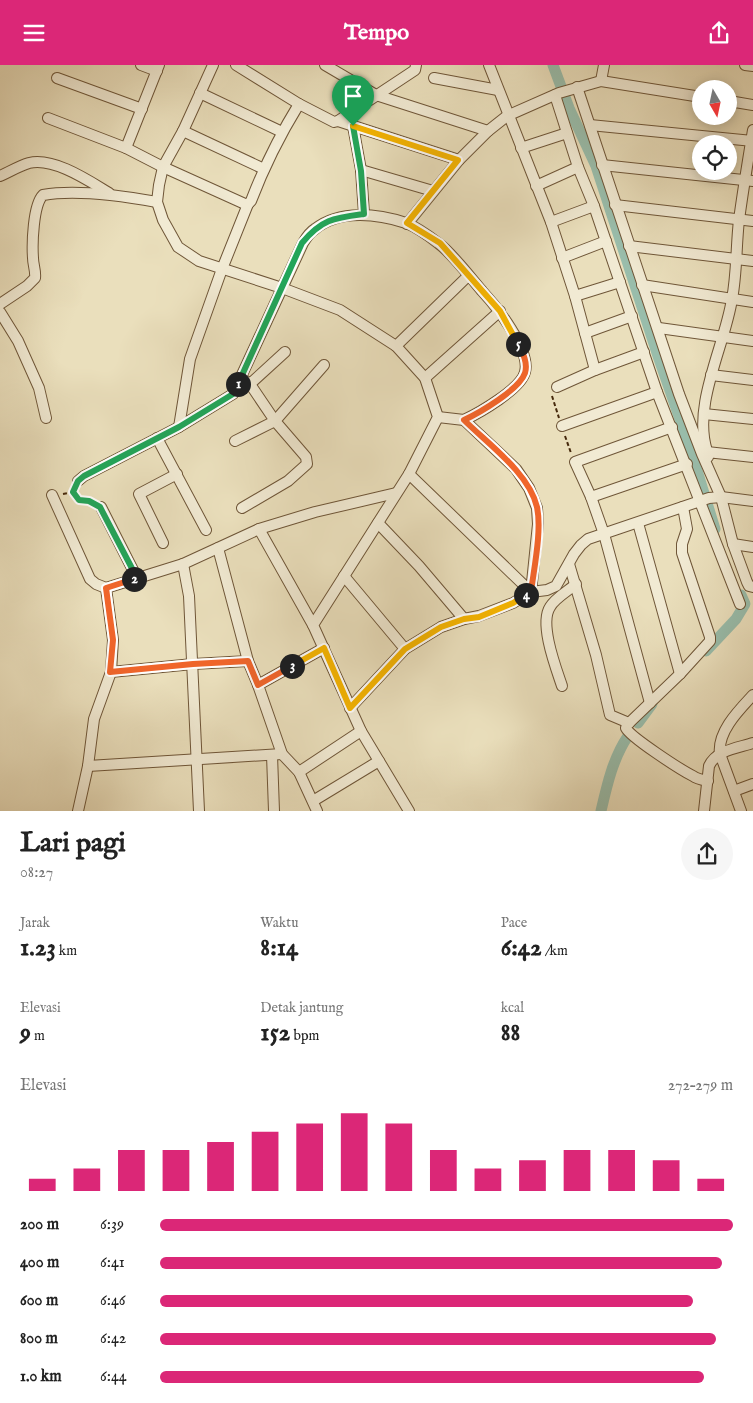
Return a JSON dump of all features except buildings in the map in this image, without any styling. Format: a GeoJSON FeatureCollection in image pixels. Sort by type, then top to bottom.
{"type":"FeatureCollection","features":[{"type":"Feature","properties":{"kind":"street"},"geometry":{"type":"LineString","coordinates":[[126,148],[158,68],[141,65]]}},
{"type":"Feature","properties":{"kind":"street"},"geometry":{"type":"LineString","coordinates":[[213,65],[183,131],[163,167],[157,201],[163,220],[178,247],[199,261],[340,310],[396,346],[425,378],[438,417],[408,474],[313,625]]}},
{"type":"Feature","properties":{"kind":"street"},"geometry":{"type":"LineString","coordinates":[[236,65],[299,104],[331,121],[338,121],[458,160]]}},
{"type":"Feature","properties":{"kind":"street"},"geometry":{"type":"LineString","coordinates":[[325,65],[376,95],[488,131]]}},
{"type":"Feature","properties":{"kind":"street"},"geometry":{"type":"LineString","coordinates":[[338,121],[416,70],[416,65]]}},
{"type":"Feature","properties":{"kind":"street"},"geometry":{"type":"LineString","coordinates":[[489,65],[551,222],[575,296],[595,370]]}},
{"type":"Feature","properties":{"kind":"street"},"geometry":{"type":"LineString","coordinates":[[601,81],[604,65]]}},
{"type":"Feature","properties":{"kind":"street"},"geometry":{"type":"LineString","coordinates":[[745,65],[753,66]]}},
{"type":"Feature","properties":{"kind":"street"},"geometry":{"type":"LineString","coordinates":[[434,77],[498,90]]}},
{"type":"Feature","properties":{"kind":"street"},"geometry":{"type":"LineString","coordinates":[[57,78],[142,109]]}},
{"type":"Feature","properties":{"kind":"street"},"geometry":{"type":"LineString","coordinates":[[407,223],[458,160],[488,131],[508,116],[557,94],[601,81],[692,96]]}},
{"type":"Feature","properties":{"kind":"street"},"geometry":{"type":"LineString","coordinates":[[573,88],[590,125],[679,394],[721,497],[733,544],[748,585],[753,587]]}},
{"type":"Feature","properties":{"kind":"street"},"geometry":{"type":"LineString","coordinates":[[200,93],[282,132]]}},
{"type":"Feature","properties":{"kind":"street"},"geometry":{"type":"LineString","coordinates":[[557,94],[578,167],[594,206],[657,392],[686,464],[704,500],[740,603]]}},
{"type":"Feature","properties":{"kind":"street"},"geometry":{"type":"LineString","coordinates":[[738,102],[753,105]]}},
{"type":"Feature","properties":{"kind":"street"},"geometry":{"type":"LineString","coordinates":[[179,427],[190,359],[222,269],[264,169],[282,132],[299,104]]}},
{"type":"Feature","properties":{"kind":"street"},"geometry":{"type":"LineString","coordinates":[[48,118],[126,148],[163,167],[248,204]]}},
{"type":"Feature","properties":{"kind":"street"},"geometry":{"type":"LineString","coordinates":[[590,125],[752,141]]}},
{"type":"Feature","properties":{"kind":"street"},"geometry":{"type":"LineString","coordinates":[[353,126],[361,171],[364,214]]}},
{"type":"Feature","properties":{"kind":"street"},"geometry":{"type":"LineString","coordinates":[[711,473],[703,440],[704,414],[711,375],[732,299],[740,219],[749,181],[753,130]]}},
{"type":"Feature","properties":{"kind":"street"},"geometry":{"type":"LineString","coordinates":[[183,131],[264,169]]}},
{"type":"Feature","properties":{"kind":"street"},"geometry":{"type":"LineString","coordinates":[[521,148],[568,133]]}},
{"type":"Feature","properties":{"kind":"street"},"geometry":{"type":"LineString","coordinates":[[0,176],[29,163],[48,163],[79,176],[112,195]]}},
{"type":"Feature","properties":{"kind":"street"},"geometry":{"type":"LineString","coordinates":[[602,165],[749,181]]}},
{"type":"Feature","properties":{"kind":"street"},"geometry":{"type":"LineString","coordinates":[[536,186],[578,167]]}},
{"type":"Feature","properties":{"kind":"street"},"geometry":{"type":"LineString","coordinates":[[361,171],[433,191]]}},
{"type":"Feature","properties":{"kind":"street"},"geometry":{"type":"LineString","coordinates":[[0,304],[27,287],[35,278],[33,258],[34,227],[41,197],[63,194],[112,195],[157,201]]}},
{"type":"Feature","properties":{"kind":"street"},"geometry":{"type":"LineString","coordinates":[[615,205],[753,221]]}},
{"type":"Feature","properties":{"kind":"street"},"geometry":{"type":"LineString","coordinates":[[551,222],[594,206]]}},
{"type":"Feature","properties":{"kind":"street"},"geometry":{"type":"LineString","coordinates":[[78,481],[84,476],[179,427],[233,394],[302,243],[314,229],[326,222],[341,217],[364,214],[407,223],[440,243],[500,311],[525,357],[526,371],[521,380],[501,399],[464,420],[438,417]]}},
{"type":"Feature","properties":{"kind":"street"},"geometry":{"type":"LineString","coordinates":[[562,257],[606,241]]}},
{"type":"Feature","properties":{"kind":"street"},"geometry":{"type":"LineString","coordinates":[[629,246],[753,261]]}},
{"type":"Feature","properties":{"kind":"street"},"geometry":{"type":"LineString","coordinates":[[396,346],[468,276]]}},
{"type":"Feature","properties":{"kind":"street"},"geometry":{"type":"LineString","coordinates":[[575,296],[620,282]]}},
{"type":"Feature","properties":{"kind":"street"},"geometry":{"type":"LineString","coordinates":[[642,285],[753,301]]}},
{"type":"Feature","properties":{"kind":"street"},"geometry":{"type":"LineString","coordinates":[[425,378],[500,311]]}},
{"type":"Feature","properties":{"kind":"street"},"geometry":{"type":"LineString","coordinates":[[0,312],[18,341],[39,388],[46,418]]}},
{"type":"Feature","properties":{"kind":"street"},"geometry":{"type":"LineString","coordinates":[[585,333],[632,317]]}},
{"type":"Feature","properties":{"kind":"street"},"geometry":{"type":"LineString","coordinates":[[659,329],[753,341]]}},
{"type":"Feature","properties":{"kind":"street"},"geometry":{"type":"LineString","coordinates":[[250,384],[285,352]]}},
{"type":"Feature","properties":{"kind":"street"},"geometry":{"type":"LineString","coordinates":[[557,387],[595,370],[644,352]]}},
{"type":"Feature","properties":{"kind":"street"},"geometry":{"type":"LineString","coordinates":[[235,441],[276,421],[324,365]]}},
{"type":"Feature","properties":{"kind":"street"},"geometry":{"type":"LineString","coordinates":[[711,375],[753,380]]}},
{"type":"Feature","properties":{"kind":"street"},"geometry":{"type":"LineString","coordinates":[[241,377],[250,384],[276,421],[306,457],[307,464],[288,481],[242,508]]}},
{"type":"Feature","properties":{"kind":"street"},"geometry":{"type":"LineString","coordinates":[[562,426],[657,392]]}},
{"type":"Feature","properties":{"kind":"street"},"geometry":{"type":"LineString","coordinates":[[704,414],[753,419]]}},
{"type":"Feature","properties":{"kind":"street"},"geometry":{"type":"LineString","coordinates":[[464,420],[516,469],[533,495],[537,508],[538,524],[531,592]]}},
{"type":"Feature","properties":{"kind":"street"},"geometry":{"type":"LineString","coordinates":[[650,703],[604,534],[591,497],[575,462],[672,427]]}},
{"type":"Feature","properties":{"kind":"street"},"geometry":{"type":"LineString","coordinates":[[157,438],[206,530]]}},
{"type":"Feature","properties":{"kind":"street"},"geometry":{"type":"LineString","coordinates":[[707,452],[753,457]]}},
{"type":"Feature","properties":{"kind":"street"},"geometry":{"type":"LineString","coordinates":[[591,497],[686,464]]}},
{"type":"Feature","properties":{"kind":"street"},"geometry":{"type":"LineString","coordinates":[[163,543],[139,494],[177,474]]}},
{"type":"Feature","properties":{"kind":"street"},"geometry":{"type":"LineString","coordinates":[[408,474],[531,592]]}},
{"type":"Feature","properties":{"kind":"street"},"geometry":{"type":"LineString","coordinates":[[52,495],[90,579],[106,588],[183,564],[259,529],[315,512],[396,493]]}},
{"type":"Feature","properties":{"kind":"street"},"geometry":{"type":"LineString","coordinates":[[350,708],[405,649],[441,627],[464,619],[479,617],[513,603],[531,592],[556,587],[580,545],[592,537],[704,500],[721,497],[753,501]]}},
{"type":"Feature","properties":{"kind":"street"},"geometry":{"type":"LineString","coordinates":[[100,507],[137,578]]}},
{"type":"Feature","properties":{"kind":"street"},"geometry":{"type":"LineString","coordinates":[[683,507],[687,529],[682,544],[682,553],[711,639],[626,727],[628,732],[692,776],[708,781]]}},
{"type":"Feature","properties":{"kind":"street"},"geometry":{"type":"LineString","coordinates":[[378,523],[419,566],[464,619]]}},
{"type":"Feature","properties":{"kind":"street"},"geometry":{"type":"LineString","coordinates":[[638,523],[680,673]]}},
{"type":"Feature","properties":{"kind":"street"},"geometry":{"type":"LineString","coordinates":[[259,529],[313,625],[361,731],[408,811]]}},
{"type":"Feature","properties":{"kind":"street"},"geometry":{"type":"LineString","coordinates":[[733,544],[753,547]]}},
{"type":"Feature","properties":{"kind":"street"},"geometry":{"type":"LineString","coordinates":[[218,548],[248,661],[258,685],[277,754],[274,811]]}},
{"type":"Feature","properties":{"kind":"street"},"geometry":{"type":"LineString","coordinates":[[183,564],[189,597],[199,811]]}},
{"type":"Feature","properties":{"kind":"street"},"geometry":{"type":"LineString","coordinates":[[569,564],[576,584],[610,715],[629,723]]}},
{"type":"Feature","properties":{"kind":"street"},"geometry":{"type":"LineString","coordinates":[[344,577],[405,649]]}},
{"type":"Feature","properties":{"kind":"street"},"geometry":{"type":"LineString","coordinates":[[562,687],[547,631],[546,616],[551,605],[576,584]]}},
{"type":"Feature","properties":{"kind":"street"},"geometry":{"type":"LineString","coordinates":[[78,811],[88,766],[94,719],[110,672],[113,640],[106,588]]}},
{"type":"Feature","properties":{"kind":"street"},"geometry":{"type":"LineString","coordinates":[[258,685],[324,648]]}},
{"type":"Feature","properties":{"kind":"street"},"geometry":{"type":"LineString","coordinates":[[110,672],[248,661]]}},
{"type":"Feature","properties":{"kind":"street"},"geometry":{"type":"LineString","coordinates":[[741,811],[720,753],[719,745],[730,723],[753,695]]}},
{"type":"Feature","properties":{"kind":"street"},"geometry":{"type":"LineString","coordinates":[[299,772],[361,731]]}},
{"type":"Feature","properties":{"kind":"street"},"geometry":{"type":"LineString","coordinates":[[704,811],[710,763],[720,753],[753,743]]}},
{"type":"Feature","properties":{"kind":"street"},"geometry":{"type":"LineString","coordinates":[[88,766],[277,754],[299,772],[315,806],[379,761]]}},
{"type":"Feature","properties":{"kind":"street"},"geometry":{"type":"LineString","coordinates":[[734,791],[753,784]]}},
{"type":"Feature","properties":{"kind":"path"},"geometry":{"type":"LineString","coordinates":[[78,481],[73,492],[79,500],[89,501],[100,507]]}},
{"type":"Feature","properties":{"kind":"waterway"},"geometry":{"type":"LineString","coordinates":[[553,65],[569,108],[596,166],[715,529]]}},
{"type":"Feature","properties":{"kind":"waterway"},"geometry":{"type":"LineString","coordinates":[[706,651],[736,619],[745,604],[741,595]]}},
{"type":"Feature","properties":{"kind":"waterway"},"geometry":{"type":"LineString","coordinates":[[638,723],[652,704]]}},
{"type":"Feature","properties":{"kind":"waterway"},"geometry":{"type":"LineString","coordinates":[[601,811],[614,763],[628,736]]}},
{"type":"Feature","properties":{"kind":"route"},"geometry":{"type":"LineString","coordinates":[[353,126],[458,160],[407,223],[440,243],[500,311],[525,357],[526,371],[521,380],[501,399],[464,420],[516,469],[533,495],[537,508],[538,524],[531,592],[513,603],[479,617],[464,619],[441,627],[405,649],[350,708],[324,648],[258,685],[248,661],[110,672],[113,640],[106,588],[137,578],[100,507],[89,501],[79,500],[73,492],[78,481],[84,476],[179,427],[233,394],[302,243],[314,229],[326,222],[341,217],[364,214],[361,171],[353,126]]}}]}
